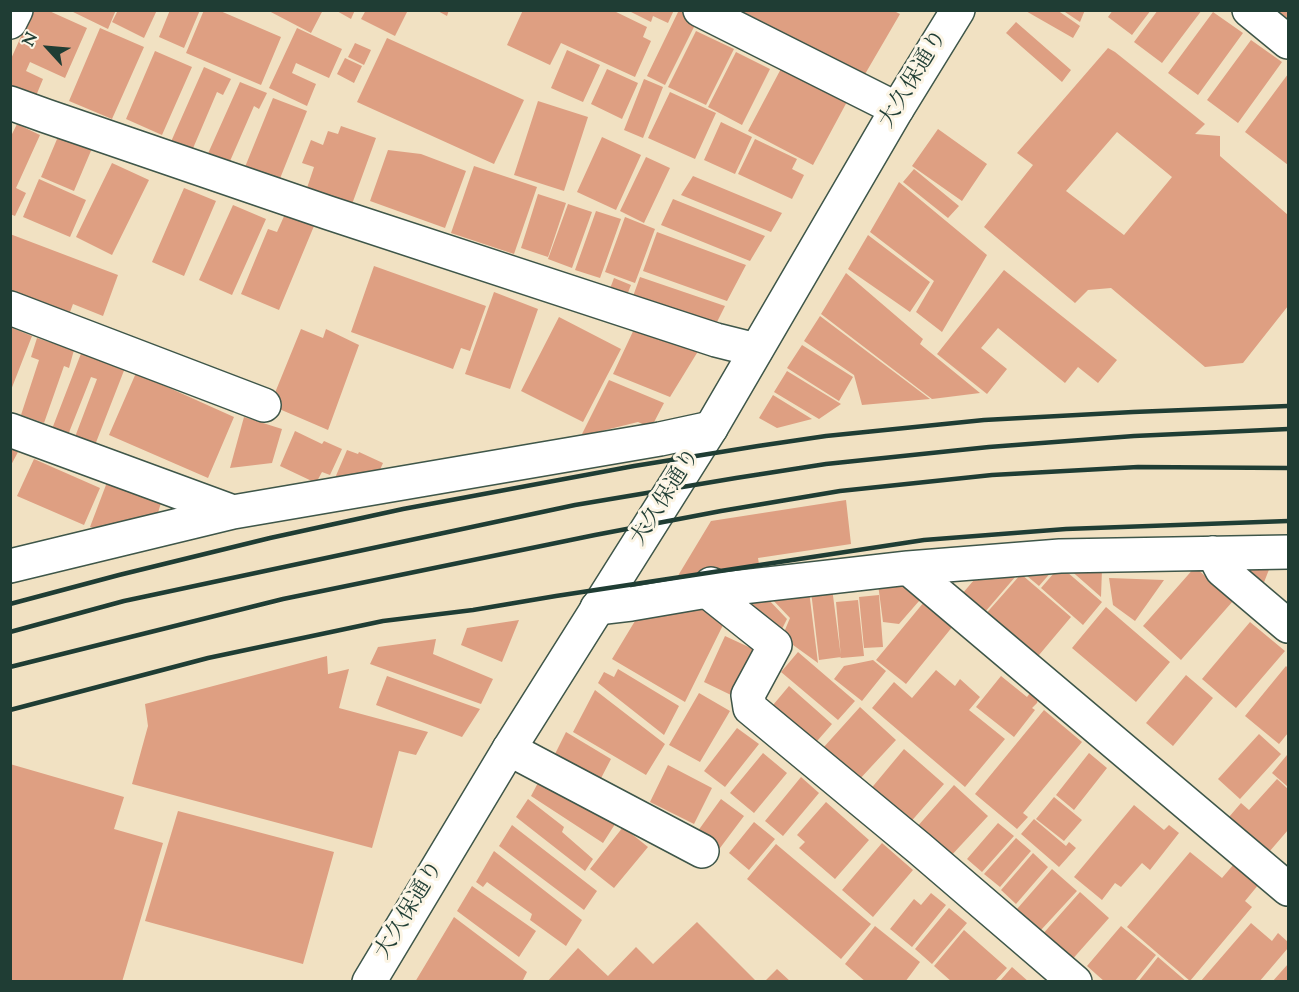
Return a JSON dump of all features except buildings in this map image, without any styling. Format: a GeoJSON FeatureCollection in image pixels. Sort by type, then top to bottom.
{"type":"FeatureCollection","features":[{"type":"Feature","properties":{"kind":"main road"},"geometry":{"type":"LineString","coordinates":[[10,22],[16,10]]}},
{"type":"Feature","properties":{"kind":"main road"},"geometry":{"type":"LineString","coordinates":[[700,10],[897,109]]}},
{"type":"Feature","properties":{"kind":"main road","name":"大久保通り"},"geometry":{"type":"LineString","coordinates":[[369,981],[509,749],[711,428],[897,109],[958,10]]}},
{"type":"Feature","properties":{"kind":"main road"},"geometry":{"type":"LineString","coordinates":[[1249,10],[1288,42]]}},
{"type":"Feature","properties":{"kind":"main road"},"geometry":{"type":"LineString","coordinates":[[10,102],[329,213],[716,340],[756,350]]}},
{"type":"Feature","properties":{"kind":"main road"},"geometry":{"type":"LineString","coordinates":[[10,308],[264,405]]}},
{"type":"Feature","properties":{"kind":"main road"},"geometry":{"type":"LineString","coordinates":[[10,566],[233,512],[660,439],[711,428]]}},
{"type":"Feature","properties":{"kind":"main road"},"geometry":{"type":"LineString","coordinates":[[10,430],[233,512]]}},
{"type":"Feature","properties":{"kind":"main road"},"geometry":{"type":"LineString","coordinates":[[597,608],[631,604],[709,587],[908,568],[1060,556],[1288,552]]}},
{"type":"Feature","properties":{"kind":"main road"},"geometry":{"type":"LineString","coordinates":[[1213,553],[1222,570],[1288,626]]}},
{"type":"Feature","properties":{"kind":"main road"},"geometry":{"type":"LineString","coordinates":[[908,568],[1288,889]]}},
{"type":"Feature","properties":{"kind":"main road"},"geometry":{"type":"LineString","coordinates":[[709,587],[775,645],[748,694],[750,708],[919,848],[1074,981]]}},
{"type":"Feature","properties":{"kind":"main road"},"geometry":{"type":"LineString","coordinates":[[509,749],[702,851]]}},
{"type":"Feature","properties":{"kind":"railway"},"geometry":{"type":"LineString","coordinates":[[10,604],[270,538],[403,509],[634,466],[758,446],[826,436],[984,420],[1288,406]]}},
{"type":"Feature","properties":{"kind":"railway"},"geometry":{"type":"LineString","coordinates":[[10,632],[124,601],[575,505],[736,478],[826,464],[989,447],[1134,436],[1288,429]]}},
{"type":"Feature","properties":{"kind":"railway"},"geometry":{"type":"LineString","coordinates":[[10,667],[283,599],[595,535],[840,491],[992,475],[1138,467],[1288,468]]}},
{"type":"Feature","properties":{"kind":"railway"},"geometry":{"type":"LineString","coordinates":[[10,710],[208,658],[383,621],[473,610],[924,540],[1066,529],[1288,521]]}}]}
